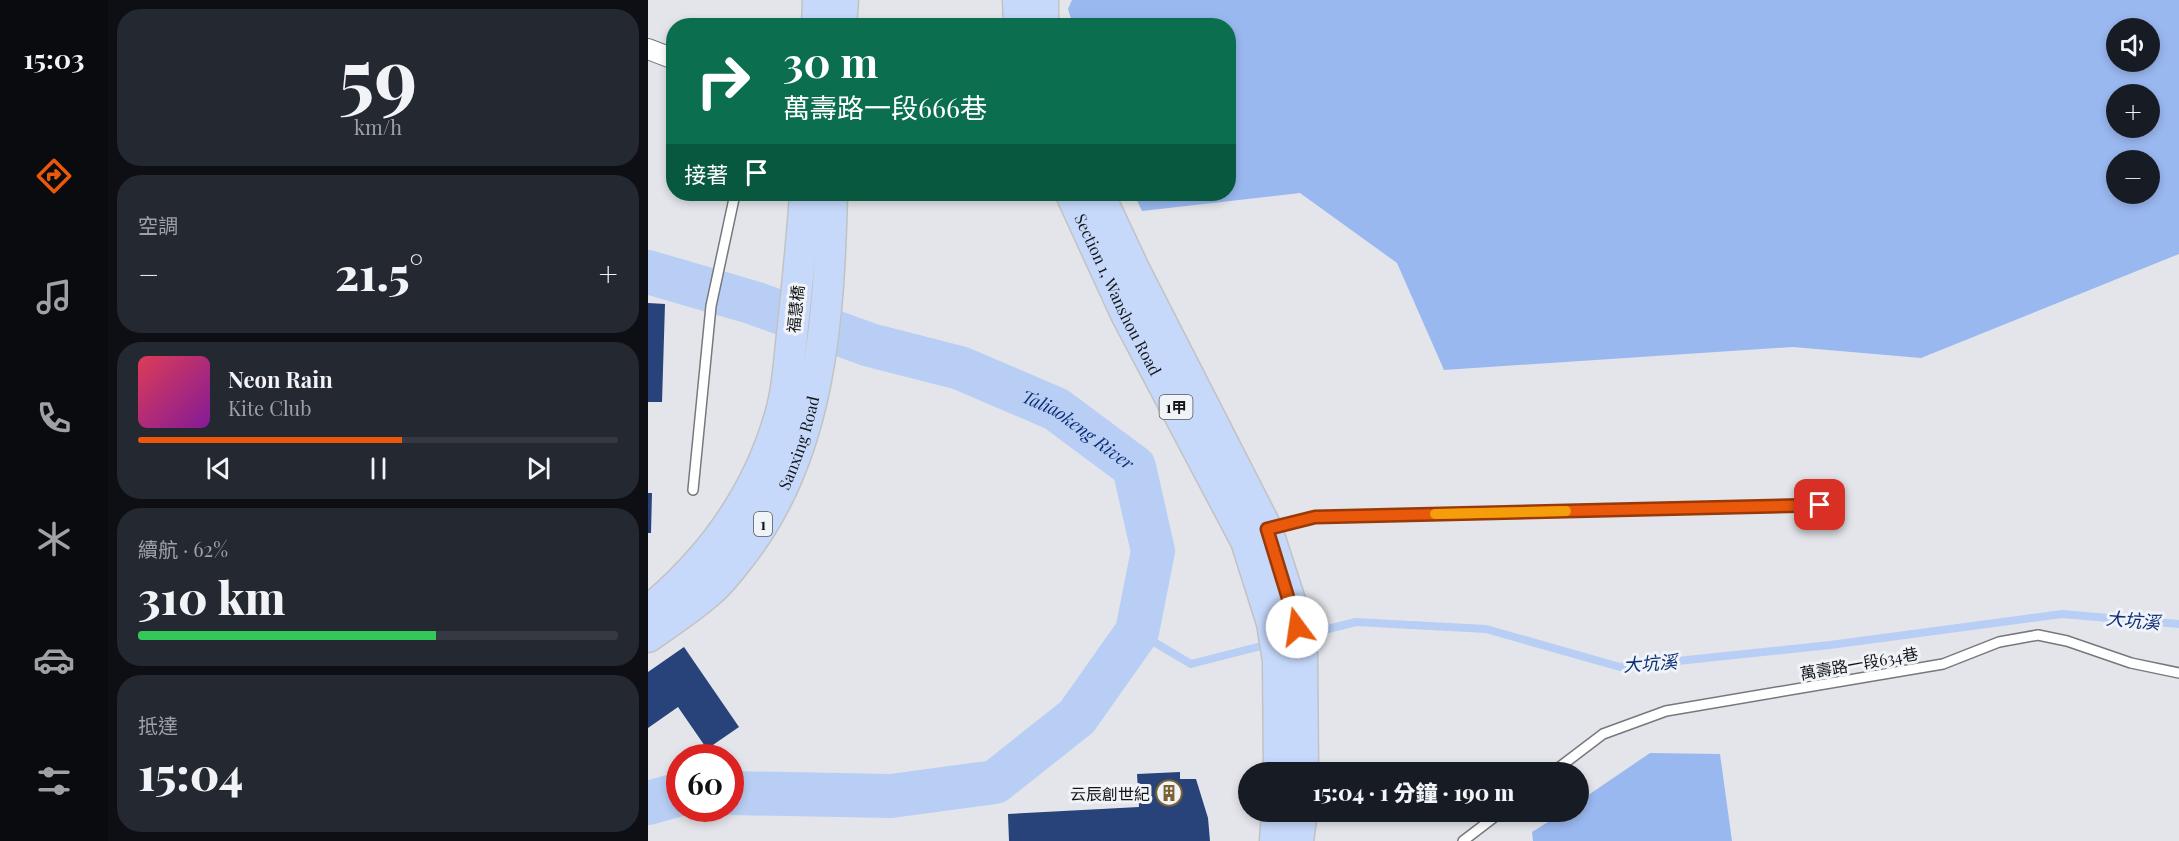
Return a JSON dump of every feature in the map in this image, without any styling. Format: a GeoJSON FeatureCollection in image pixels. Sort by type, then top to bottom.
{"type":"FeatureCollection","features":[{"type":"Feature","properties":{"kind":"main road"},"geometry":{"type":"LineString","coordinates":[[817,18],[818,0]]}},
{"type":"Feature","properties":{"kind":"main road"},"geometry":{"type":"LineString","coordinates":[[842,18],[843,0]]}},
{"type":"Feature","properties":{"kind":"main road"},"geometry":{"type":"LineString","coordinates":[[1018,0],[1019,18]]}},
{"type":"Feature","properties":{"kind":"main road"},"geometry":{"type":"LineString","coordinates":[[1043,0],[1043,18]]}},
{"type":"Feature","properties":{"kind":"main road","name":"福慧橋"},"geometry":{"type":"LineString","coordinates":[[788,368],[802,251],[805,201]]}},
{"type":"Feature","properties":{"kind":"main road","name":"福慧橋"},"geometry":{"type":"LineString","coordinates":[[818,372],[830,273],[832,201]]}},
{"type":"Feature","properties":{"kind":"main road","name":"Section 1, Wanshou Road"},"geometry":{"type":"LineString","coordinates":[[1074,201],[1126,314],[1257,535]]}},
{"type":"Feature","properties":{"kind":"main road","name":"Section 1, Wanshou Road"},"geometry":{"type":"LineString","coordinates":[[1102,201],[1257,535],[1283,618],[1290,658]]}},
{"type":"Feature","properties":{"kind":"main road","name":"Sanxing Road"},"geometry":{"type":"LineString","coordinates":[[648,611],[680,585],[702,559],[744,500],[761,466],[781,411],[788,368]]}},
{"type":"Feature","properties":{"kind":"main road","name":"Sanxing Road"},"geometry":{"type":"LineString","coordinates":[[648,637],[711,591],[757,535],[784,488],[800,447],[818,372]]}},
{"type":"Feature","properties":{"kind":"main road","name":"1甲"},"geometry":{"type":"LineString","coordinates":[[1280,762],[1290,658]]}},
{"type":"Feature","properties":{"kind":"main road","name":"1甲"},"geometry":{"type":"LineString","coordinates":[[1290,658],[1302,762]]}},
{"type":"Feature","properties":{"kind":"main road"},"geometry":{"type":"LineString","coordinates":[[1275,841],[1276,822]]}},
{"type":"Feature","properties":{"kind":"main road"},"geometry":{"type":"LineString","coordinates":[[1298,841],[1301,822]]}},
{"type":"Feature","properties":{"kind":"street"},"geometry":{"type":"LineString","coordinates":[[648,49],[666,56]]}},
{"type":"Feature","properties":{"kind":"lane"},"geometry":{"type":"LineString","coordinates":[[693,490],[711,306],[718,264],[733,201]]}},
{"type":"Feature","properties":{"kind":"lane"},"geometry":{"type":"LineString","coordinates":[[1257,535],[1315,517],[1820,505]]}},
{"type":"Feature","properties":{"kind":"lane","name":"萬壽路一段634巷"},"geometry":{"type":"LineString","coordinates":[[1566,762],[1604,734],[1666,711],[1943,664],[1999,642],[2038,635],[2067,641],[2130,663],[2179,673]]}},
{"type":"Feature","properties":{"kind":"lane"},"geometry":{"type":"LineString","coordinates":[[1463,841],[1489,822]]}},
{"type":"Feature","properties":{"kind":"shaded area"},"geometry":{"type":"Polygon","coordinates":[[[1072,0],[2179,0],[2179,254],[1921,358],[1793,347],[1444,370],[1397,263],[1300,193],[1236,200],[1236,18],[1071,18],[1068,9],[1072,0]]]}},
{"type":"Feature","properties":{"kind":"shaded area"},"geometry":{"type":"Polygon","coordinates":[[[1137,201],[1230,201],[1142,211],[1137,201]]]}},
{"type":"Feature","properties":{"kind":"shaded area"},"geometry":{"type":"Polygon","coordinates":[[[1650,753],[1720,754],[1732,841],[1533,841],[1532,832],[1548,822],[1589,822],[1589,795],[1650,753]]]}},
{"type":"Feature","properties":{"kind":"building"},"geometry":{"type":"Polygon","coordinates":[[[648,303],[665,304],[662,402],[648,402],[648,303]]]}},
{"type":"Feature","properties":{"kind":"building"},"geometry":{"type":"Polygon","coordinates":[[[648,493],[652,493],[651,533],[648,533],[648,493]]]}},
{"type":"Feature","properties":{"kind":"building"},"geometry":{"type":"Polygon","coordinates":[[[684,647],[739,727],[714,744],[704,744],[678,707],[648,728],[648,672],[684,647]]]}},
{"type":"Feature","properties":{"kind":"building","name":"云辰創世紀"},"geometry":{"type":"Polygon","coordinates":[[[1180,772],[1180,779],[1196,779],[1208,818],[1210,841],[1009,841],[1008,814],[1139,807],[1137,774],[1180,772]]]}},
{"type":"Feature","properties":{"kind":"waterway","name":"Taliaokeng River"},"geometry":{"type":"LineString","coordinates":[[648,272],[754,303],[870,345],[960,368],[1056,409],[1134,467],[1153,551],[1137,632],[1077,717],[995,782],[891,796],[744,793]]}},
{"type":"Feature","properties":{"kind":"waterway","name":"大坑溪"},"geometry":{"type":"LineString","coordinates":[[1304,635],[1356,622],[1486,629],[1620,667],[1830,645],[2062,614],[2179,624]]}},
{"type":"Feature","properties":{"kind":"waterway","name":"大坑溪"},"geometry":{"type":"LineString","coordinates":[[1137,632],[1191,664],[1269,644]]}},
{"type":"Feature","properties":{"kind":"waterway","name":"Taliaokeng River"},"geometry":{"type":"LineString","coordinates":[[648,803],[666,798]]}},
{"type":"Feature","properties":{"kind":"slow traffic"},"geometry":{"type":"LineString","coordinates":[[1435,514],[1566,511]]}},
{"type":"Feature","properties":{"kind":"place","name":"云辰創世紀"},"geometry":{"type":"Point","coordinates":[1169,793]}},
{"type":"Feature","properties":{"kind":"route"},"geometry":{"type":"LineString","coordinates":[[1297,627],[1267,529],[1315,517],[1820,505]]}}]}
